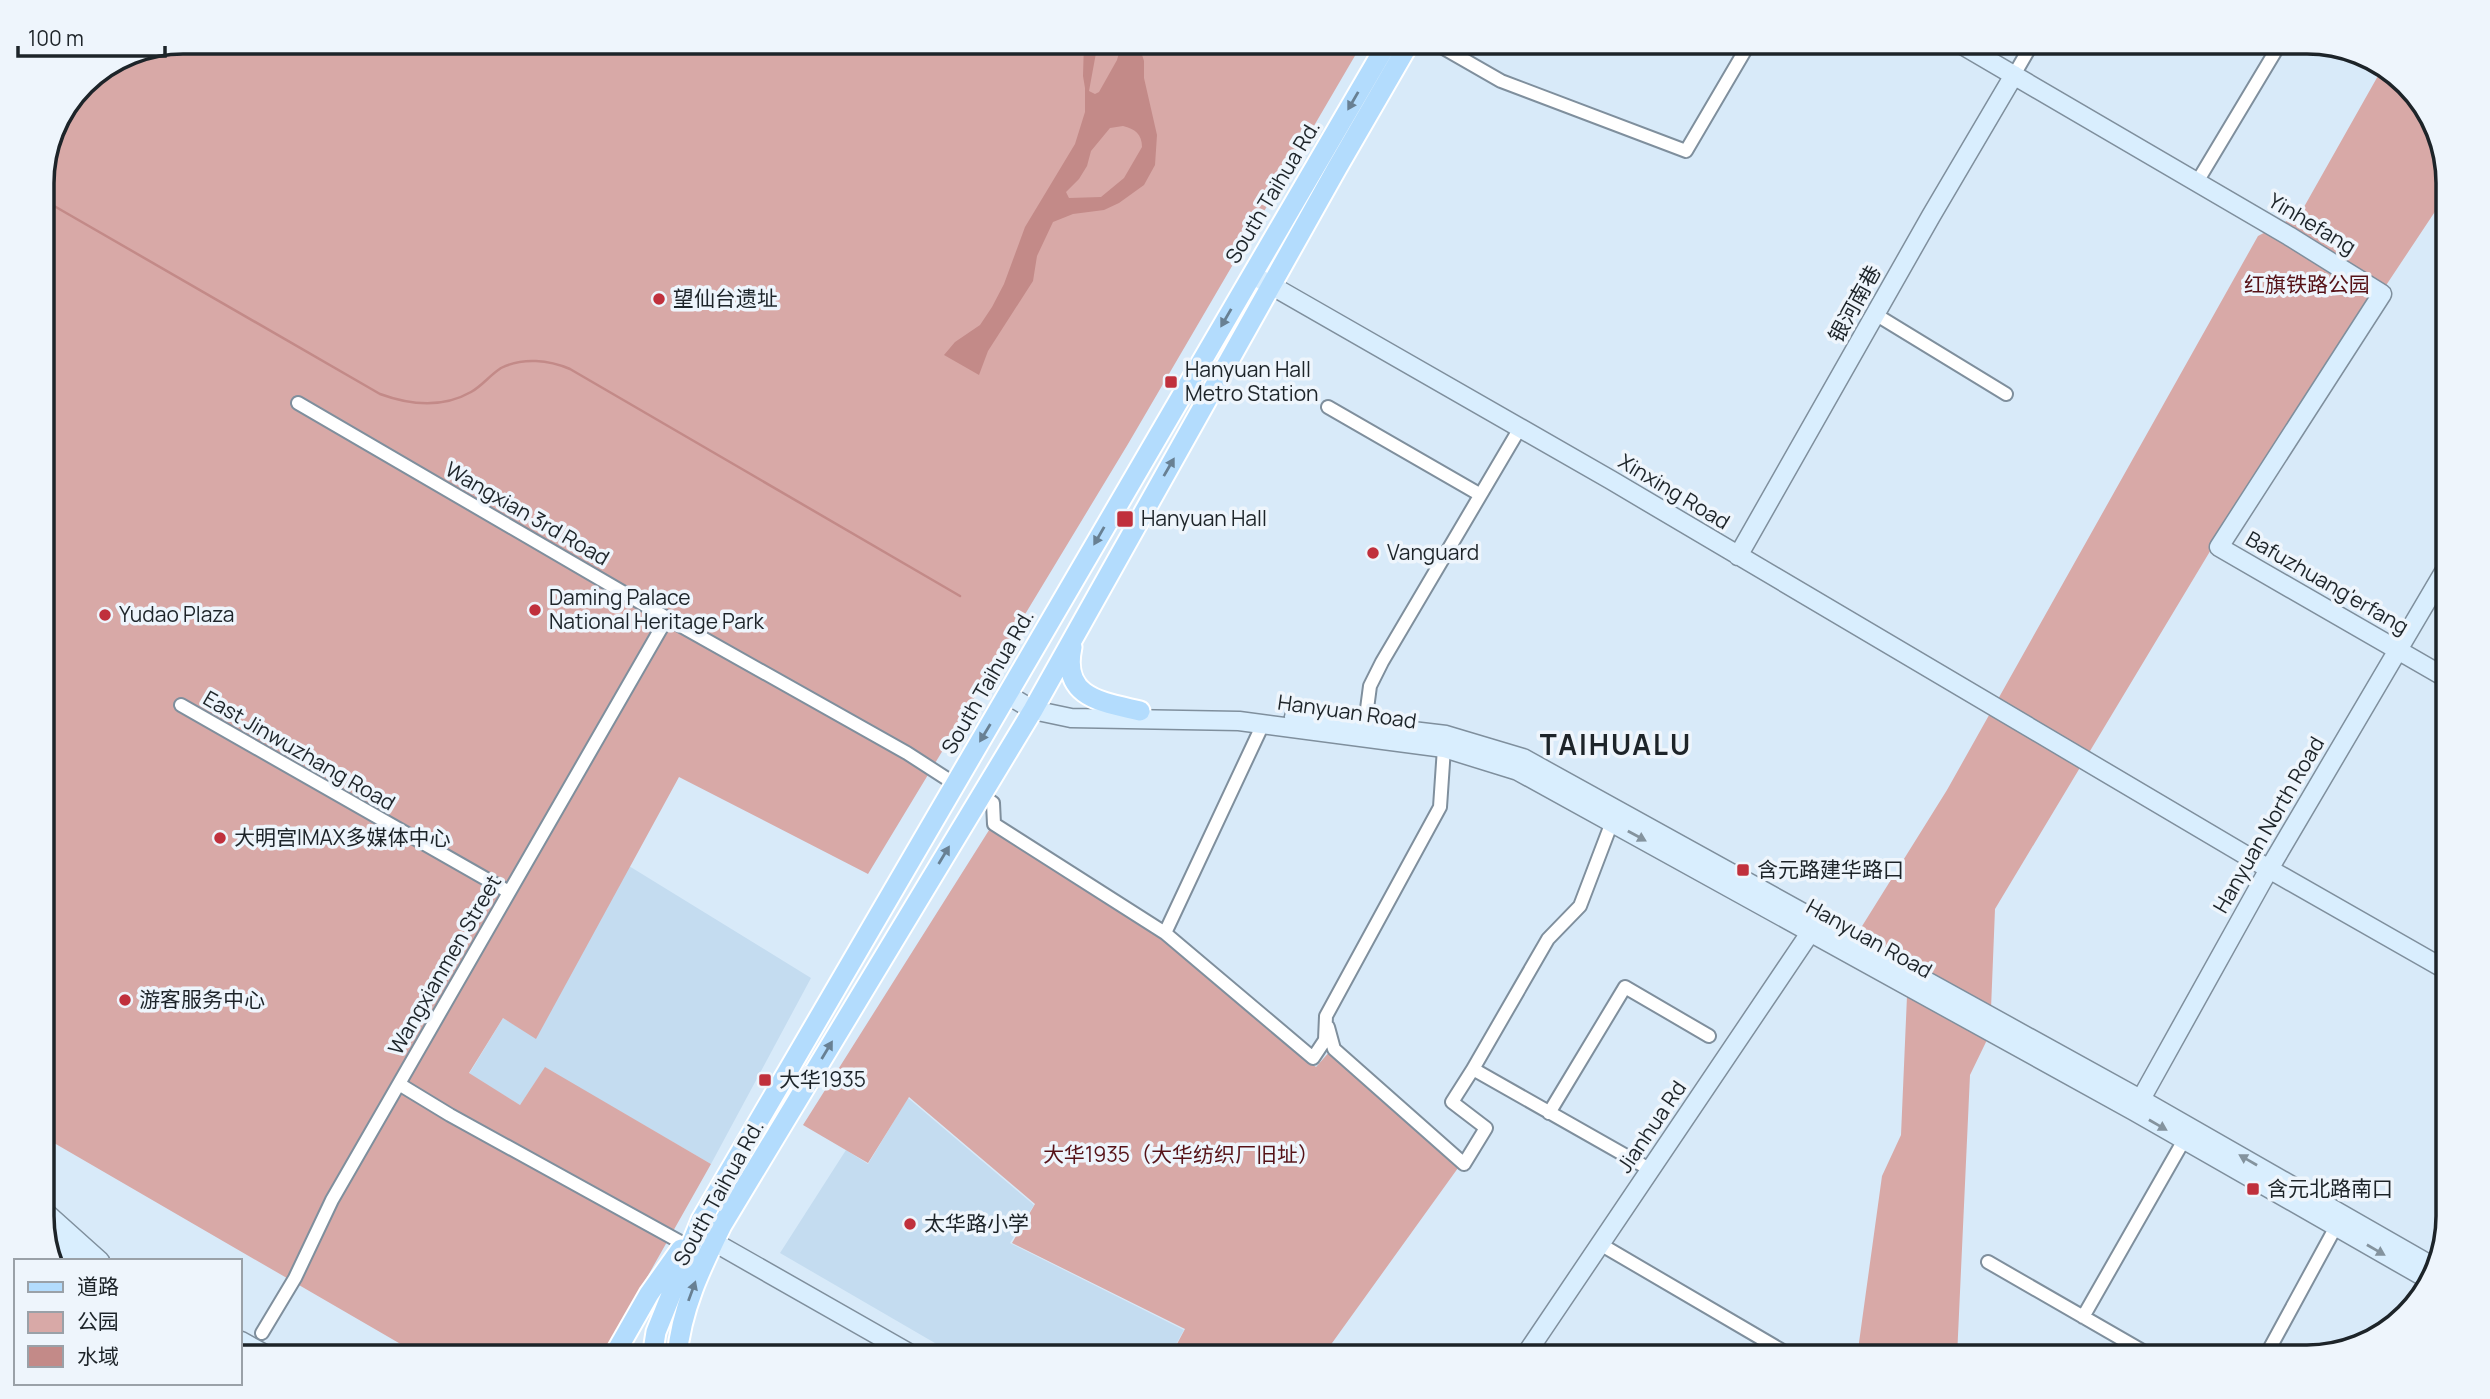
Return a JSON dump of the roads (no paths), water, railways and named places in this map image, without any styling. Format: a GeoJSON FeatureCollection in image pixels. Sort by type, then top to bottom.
{"type":"FeatureCollection","features":[{"type":"Feature","properties":{"kind":"main road","name":"South Taihua Rd."},"geometry":{"type":"LineString","coordinates":[[654,1345],[656,1332],[701,1220],[1381,54]]}},
{"type":"Feature","properties":{"kind":"main road","name":"South Taihua Rd."},"geometry":{"type":"LineString","coordinates":[[679,1345],[691,1292],[714,1242],[1036,705],[1403,54]]}},
{"type":"Feature","properties":{"kind":"main road"},"geometry":{"type":"LineString","coordinates":[[1075,633],[1069,666],[1072,679],[1080,690],[1101,701],[1140,710]]}},
{"type":"Feature","properties":{"kind":"main road"},"geometry":{"type":"LineString","coordinates":[[620,1345],[649,1294],[701,1220]]}},
{"type":"Feature","properties":{"kind":"street"},"geometry":{"type":"LineString","coordinates":[[1454,54],[1501,81],[1686,151],[1744,54]]}},
{"type":"Feature","properties":{"kind":"street","name":"Yinhefang"},"geometry":{"type":"LineString","coordinates":[[1978,54],[2382,294],[2219,547]]}},
{"type":"Feature","properties":{"kind":"street"},"geometry":{"type":"LineString","coordinates":[[2014,75],[2026,54]]}},
{"type":"Feature","properties":{"kind":"street"},"geometry":{"type":"LineString","coordinates":[[2197,182],[2274,54]]}},
{"type":"Feature","properties":{"kind":"street","name":"银河南巷"},"geometry":{"type":"LineString","coordinates":[[1738,556],[2014,75]]}},
{"type":"Feature","properties":{"kind":"street","name":"Xinxing Road"},"geometry":{"type":"LineString","coordinates":[[1251,274],[1520,428],[2269,869],[2436,964]]}},
{"type":"Feature","properties":{"kind":"street"},"geometry":{"type":"LineString","coordinates":[[1875,314],[2006,394]]}},
{"type":"Feature","properties":{"kind":"street","name":"Wangxian 3rd Road"},"geometry":{"type":"LineString","coordinates":[[298,403],[667,618],[907,753],[955,784]]}},
{"type":"Feature","properties":{"kind":"street"},"geometry":{"type":"LineString","coordinates":[[1328,407],[1479,494]]}},
{"type":"Feature","properties":{"kind":"street"},"geometry":{"type":"LineString","coordinates":[[1364,724],[1370,686],[1479,494],[1520,428]]}},
{"type":"Feature","properties":{"kind":"street","name":"Bafuzhuang'erfang"},"geometry":{"type":"LineString","coordinates":[[2219,547],[2435,673]]}},
{"type":"Feature","properties":{"kind":"street","name":"Hanyuan North Road"},"geometry":{"type":"LineString","coordinates":[[2137,1105],[2269,869],[2435,586]]}},
{"type":"Feature","properties":{"kind":"street","name":"Wangxianmen Street"},"geometry":{"type":"LineString","coordinates":[[262,1333],[295,1278],[332,1200],[667,618]]}},
{"type":"Feature","properties":{"kind":"street","name":"Hanyuan Road"},"geometry":{"type":"LineString","coordinates":[[1011,690],[1036,705],[1071,718],[1239,721],[1444,748],[1518,771],[1814,927]]}},
{"type":"Feature","properties":{"kind":"street","name":"East Jinwuzhang Road"},"geometry":{"type":"LineString","coordinates":[[181,705],[509,892]]}},
{"type":"Feature","properties":{"kind":"street","name":"Hanyuan Road"},"geometry":{"type":"LineString","coordinates":[[1036,705],[1267,715],[1364,724],[1446,735],[1522,758],[1814,927],[2137,1105],[2340,1221],[2421,1274]]}},
{"type":"Feature","properties":{"kind":"street"},"geometry":{"type":"LineString","coordinates":[[1165,933],[1263,724]]}},
{"type":"Feature","properties":{"kind":"street"},"geometry":{"type":"LineString","coordinates":[[981,795],[993,803],[994,824],[1165,933],[1313,1058],[1325,1040],[1326,1016],[1440,807],[1444,748]]}},
{"type":"Feature","properties":{"kind":"street"},"geometry":{"type":"LineString","coordinates":[[1326,1016],[1334,1049],[1464,1164],[1486,1128],[1451,1102],[1548,939],[1580,906],[1612,822]]}},
{"type":"Feature","properties":{"kind":"street","name":"Jianhua Rd"},"geometry":{"type":"LineString","coordinates":[[1532,1345],[1814,927]]}},
{"type":"Feature","properties":{"kind":"street"},"geometry":{"type":"LineString","coordinates":[[1549,1113],[1625,988],[1709,1036]]}},
{"type":"Feature","properties":{"kind":"street"},"geometry":{"type":"LineString","coordinates":[[1473,1069],[1651,1170]]}},
{"type":"Feature","properties":{"kind":"street"},"geometry":{"type":"LineString","coordinates":[[399,1084],[684,1244]]}},
{"type":"Feature","properties":{"kind":"street","name":"Hanyuan Road"},"geometry":{"type":"LineString","coordinates":[[2137,1105],[2183,1140],[2427,1263]]}},
{"type":"Feature","properties":{"kind":"street"},"geometry":{"type":"LineString","coordinates":[[2083,1317],[2183,1140]]}},
{"type":"Feature","properties":{"kind":"street"},"geometry":{"type":"LineString","coordinates":[[55,1221],[98,1259]]}},
{"type":"Feature","properties":{"kind":"street"},"geometry":{"type":"LineString","coordinates":[[2272,1345],[2340,1221]]}},
{"type":"Feature","properties":{"kind":"street"},"geometry":{"type":"LineString","coordinates":[[57,1241],[78,1259]]}},
{"type":"Feature","properties":{"kind":"street"},"geometry":{"type":"LineString","coordinates":[[714,1242],[895,1345]]}},
{"type":"Feature","properties":{"kind":"street"},"geometry":{"type":"LineString","coordinates":[[1600,1244],[1773,1345]]}},
{"type":"Feature","properties":{"kind":"street"},"geometry":{"type":"LineString","coordinates":[[1988,1262],[2131,1345]]}},
{"type":"Feature","properties":{"kind":"water"},"geometry":{"type":"Polygon","coordinates":[[[1084,54],[1096,54],[1089,91],[1095,94],[1099,92],[1119,54],[1142,54],[1144,78],[1157,135],[1155,165],[1144,185],[1119,203],[1104,210],[1073,214],[1053,222],[1037,256],[1033,281],[988,351],[979,375],[944,355],[955,342],[980,325],[992,307],[1004,284],[1025,227],[1075,144],[1085,112],[1084,54]],[[1123,126],[1110,128],[1091,151],[1087,166],[1079,179],[1066,192],[1069,198],[1101,197],[1124,178],[1142,147],[1139,135],[1123,126]]]}},
{"type":"Feature","properties":{"kind":"waterway"},"geometry":{"type":"LineString","coordinates":[[55,206],[391,398],[426,403],[449,401],[475,390],[501,368],[518,362],[545,362],[570,369],[960,596]]}},
{"type":"Feature","properties":{"kind":"place","name":"望仙台遗址"},"geometry":{"type":"Point","coordinates":[659,299]}},
{"type":"Feature","properties":{"kind":"place","name":"Hanyuan Hall Metro Station"},"geometry":{"type":"Point","coordinates":[1171,382]}},
{"type":"Feature","properties":{"kind":"place","name":"Hanyuan Hall"},"geometry":{"type":"Point","coordinates":[1125,519]}},
{"type":"Feature","properties":{"kind":"place","name":"Vanguard"},"geometry":{"type":"Point","coordinates":[1373,553]}},
{"type":"Feature","properties":{"kind":"place","name":"Daming Palace National Heritage Park"},"geometry":{"type":"Point","coordinates":[535,610]}},
{"type":"Feature","properties":{"kind":"place","name":"Yudao Plaza"},"geometry":{"type":"Point","coordinates":[105,615]}},
{"type":"Feature","properties":{"kind":"place","name":"大明宫IMAX多媒体中心"},"geometry":{"type":"Point","coordinates":[220,838]}},
{"type":"Feature","properties":{"kind":"place","name":"含元路建华路口"},"geometry":{"type":"Point","coordinates":[1743,870]}},
{"type":"Feature","properties":{"kind":"place","name":"游客服务中心"},"geometry":{"type":"Point","coordinates":[125,1000]}},
{"type":"Feature","properties":{"kind":"place","name":"大华1935"},"geometry":{"type":"Point","coordinates":[765,1080]}},
{"type":"Feature","properties":{"kind":"place","name":"含元北路南口"},"geometry":{"type":"Point","coordinates":[2253,1189]}},
{"type":"Feature","properties":{"kind":"place","name":"太华路小学"},"geometry":{"type":"Point","coordinates":[910,1224]}},
{"type":"Feature","properties":{"kind":"district","name":"TAIHUALU"},"geometry":{"type":"Point","coordinates":[1616,745]}},
{"type":"Feature","properties":{"kind":"park label","name":"红旗铁路公园"},"geometry":{"type":"Point","coordinates":[2307,285]}},
{"type":"Feature","properties":{"kind":"park label","name":"大华1935（大华纺织厂旧址）"},"geometry":{"type":"Point","coordinates":[1181,1155]}}]}
